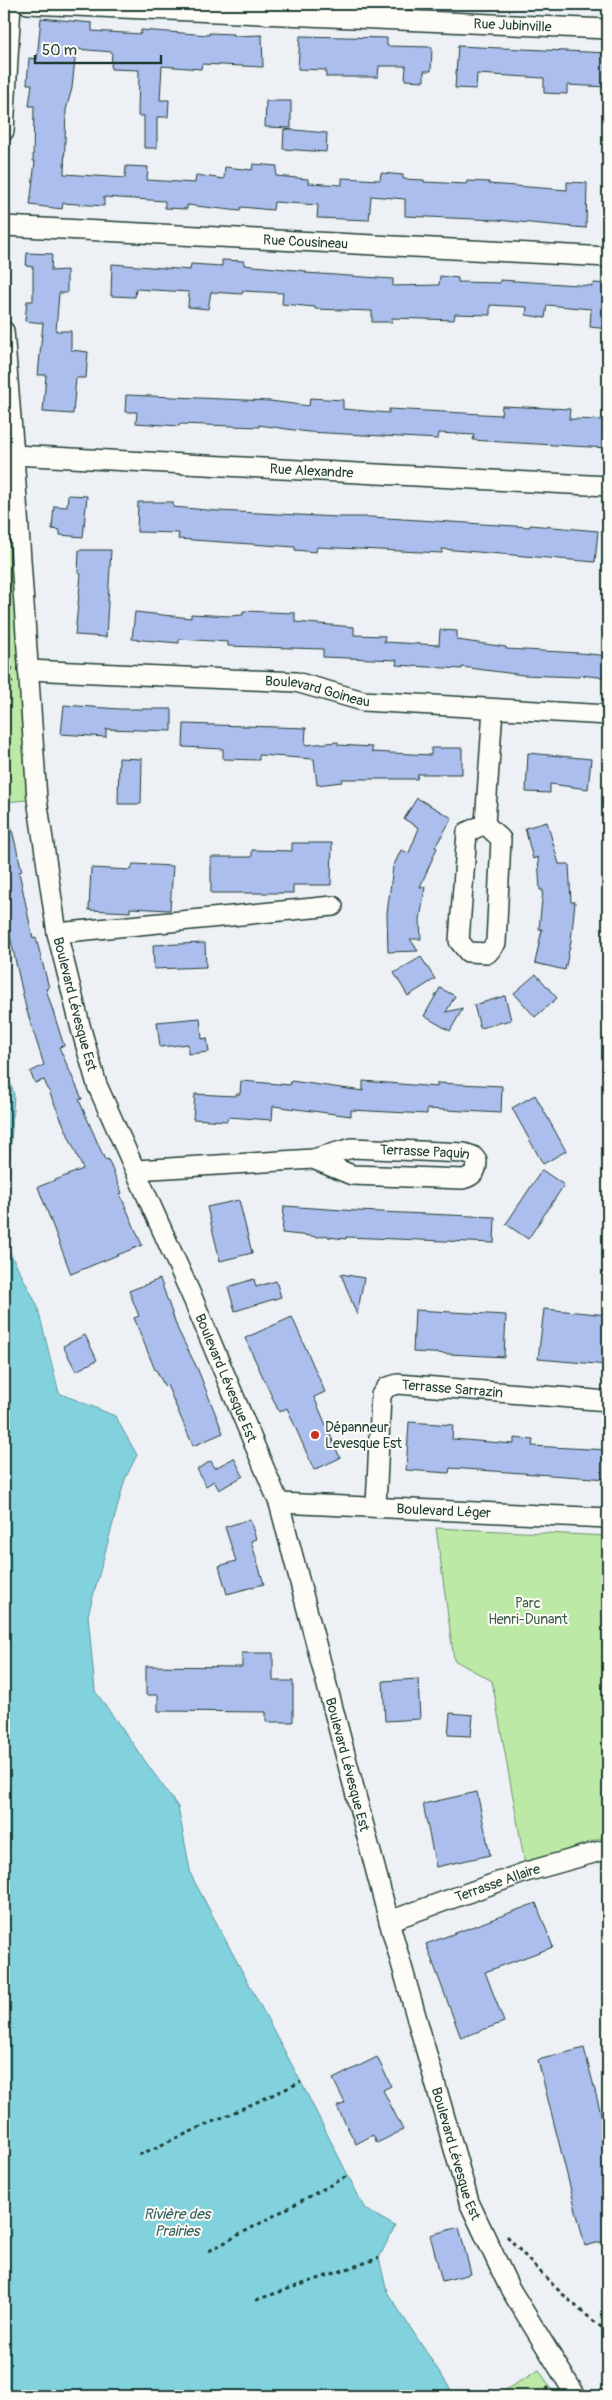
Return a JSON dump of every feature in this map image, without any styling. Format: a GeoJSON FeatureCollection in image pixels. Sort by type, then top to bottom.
{"type":"FeatureCollection","features":[{"type":"Feature","properties":{"kind":"street"},"geometry":{"type":"LineString","coordinates":[[4,131],[11,4]]}},
{"type":"Feature","properties":{"kind":"street","name":"Rue Jubinville"},"geometry":{"type":"LineString","coordinates":[[28,4],[608,29]]}},
{"type":"Feature","properties":{"kind":"street","name":"Rue Cousineau"},"geometry":{"type":"LineString","coordinates":[[4,226],[608,257]]}},
{"type":"Feature","properties":{"kind":"street","name":"Boulevard Lévesque Est"},"geometry":{"type":"LineString","coordinates":[[4,331],[37,799],[57,933],[81,1029],[97,1084],[193,1299],[279,1503],[389,1921],[469,2202],[509,2287],[576,2396]]}},
{"type":"Feature","properties":{"kind":"street","name":"Rue Alexandre"},"geometry":{"type":"LineString","coordinates":[[14,455],[608,486]]}},
{"type":"Feature","properties":{"kind":"street","name":"Boulevard Goineau"},"geometry":{"type":"LineString","coordinates":[[28,670],[296,682],[363,702],[608,715]]}},
{"type":"Feature","properties":{"kind":"street"},"geometry":{"type":"LineString","coordinates":[[485,824],[493,708]]}},
{"type":"Feature","properties":{"kind":"street"},"geometry":{"type":"LineString","coordinates":[[485,824],[501,839],[496,943],[488,953],[468,952],[459,941],[467,832],[485,824]]}},
{"type":"Feature","properties":{"kind":"street"},"geometry":{"type":"LineString","coordinates":[[57,933],[333,906]]}},
{"type":"Feature","properties":{"kind":"street","name":"Terrasse Paquin"},"geometry":{"type":"LineString","coordinates":[[136,1170],[312,1159],[352,1148],[464,1153],[473,1156],[477,1161],[477,1170],[471,1177],[463,1180],[352,1175],[312,1159]]}},
{"type":"Feature","properties":{"kind":"street","name":"Terrasse Sarrazin"},"geometry":{"type":"LineString","coordinates":[[376,1507],[381,1396],[386,1388],[398,1384],[608,1401]]}},
{"type":"Feature","properties":{"kind":"street","name":"Boulevard Léger"},"geometry":{"type":"LineString","coordinates":[[279,1503],[608,1518]]}},
{"type":"Feature","properties":{"kind":"street","name":"Terrasse Allaire"},"geometry":{"type":"LineString","coordinates":[[389,1921],[526,1872],[608,1849]]}},
{"type":"Feature","properties":{"kind":"path"},"geometry":{"type":"LineString","coordinates":[[139,2155],[301,2082]]}},
{"type":"Feature","properties":{"kind":"path"},"geometry":{"type":"LineString","coordinates":[[209,2251],[347,2176]]}},
{"type":"Feature","properties":{"kind":"path"},"geometry":{"type":"LineString","coordinates":[[507,2236],[546,2281],[583,2314],[608,2332]]}},
{"type":"Feature","properties":{"kind":"path"},"geometry":{"type":"LineString","coordinates":[[256,2300],[379,2258]]}},
{"type":"Feature","properties":{"kind":"green space"},"geometry":{"type":"Polygon","coordinates":[[[4,306],[37,799],[4,802],[4,306]]]}},
{"type":"Feature","properties":{"kind":"green space","name":"Parc Henri-Dunant"},"geometry":{"type":"Polygon","coordinates":[[[436,1528],[608,1536],[608,1836],[525,1864],[492,1681],[454,1660],[436,1528]]]}},
{"type":"Feature","properties":{"kind":"green space"},"geometry":{"type":"Polygon","coordinates":[[[539,2370],[556,2396],[495,2396],[539,2370]]]}},
{"type":"Feature","properties":{"kind":"water","name":"Rivière des Prairies"},"geometry":{"type":"Polygon","coordinates":[[[4,1065],[14,1094],[5,1243],[37,1305],[59,1393],[115,1416],[137,1455],[125,1479],[88,1615],[95,1691],[178,1807],[191,1875],[301,2082],[365,2209],[395,2226],[379,2258],[387,2292],[455,2396],[4,2396],[4,1065]]]}},
{"type":"Feature","properties":{"kind":"building"},"geometry":{"type":"Polygon","coordinates":[[[41,18],[92,23],[92,31],[141,34],[141,30],[209,35],[209,33],[234,34],[234,36],[262,35],[263,67],[202,64],[201,69],[162,66],[160,100],[169,100],[168,117],[157,117],[157,148],[144,148],[144,116],[138,116],[139,70],[111,69],[112,52],[76,49],[72,88],[66,110],[64,174],[125,178],[126,166],[148,167],[147,180],[195,183],[196,175],[224,179],[225,167],[252,170],[253,164],[277,166],[276,176],[308,179],[308,183],[342,185],[342,178],[380,180],[381,173],[403,175],[403,179],[424,180],[424,182],[466,184],[467,181],[489,182],[489,184],[567,190],[567,182],[587,183],[586,228],[497,220],[405,216],[405,199],[371,196],[369,220],[317,218],[318,205],[274,202],[273,210],[241,207],[240,211],[187,205],[187,209],[165,208],[165,201],[104,197],[104,206],[63,203],[62,209],[30,205],[35,161],[33,161],[34,106],[29,106],[32,84],[27,84],[29,58],[37,59],[41,18]]]}},
{"type":"Feature","properties":{"kind":"building"},"geometry":{"type":"Polygon","coordinates":[[[300,36],[387,38],[387,46],[432,47],[431,71],[424,71],[424,81],[405,80],[406,66],[379,66],[378,77],[326,77],[326,70],[298,69],[300,36]]]}},
{"type":"Feature","properties":{"kind":"building"},"geometry":{"type":"Polygon","coordinates":[[[458,46],[608,53],[608,87],[567,85],[567,94],[544,93],[544,78],[477,74],[476,89],[455,88],[458,46]]]}},
{"type":"Feature","properties":{"kind":"building"},"geometry":{"type":"Polygon","coordinates":[[[266,101],[291,101],[291,128],[265,127],[266,101]]]}},
{"type":"Feature","properties":{"kind":"building"},"geometry":{"type":"Polygon","coordinates":[[[284,129],[327,133],[326,152],[283,149],[284,129]]]}},
{"type":"Feature","properties":{"kind":"building"},"geometry":{"type":"Polygon","coordinates":[[[27,253],[52,254],[51,271],[67,270],[67,293],[59,293],[56,331],[71,331],[71,350],[88,352],[86,378],[76,378],[73,414],[43,412],[46,375],[38,375],[43,323],[25,321],[27,301],[33,301],[33,267],[26,266],[27,253]]]}},
{"type":"Feature","properties":{"kind":"building"},"geometry":{"type":"Polygon","coordinates":[[[222,260],[244,261],[244,265],[306,271],[306,273],[393,279],[393,286],[439,285],[440,276],[458,278],[458,282],[500,283],[500,280],[593,286],[594,283],[608,284],[608,329],[590,327],[591,309],[547,305],[545,318],[526,315],[527,307],[490,305],[490,315],[455,314],[454,320],[392,318],[392,322],[372,322],[372,311],[315,309],[315,307],[282,304],[283,293],[243,291],[242,294],[211,292],[208,309],[188,307],[189,292],[136,289],[135,297],[111,296],[112,264],[190,270],[191,264],[222,266],[222,260]]]}},
{"type":"Feature","properties":{"kind":"building"},"geometry":{"type":"Polygon","coordinates":[[[126,395],[270,401],[309,406],[310,398],[343,400],[343,409],[389,413],[389,409],[501,415],[502,406],[570,409],[569,419],[608,420],[608,448],[473,440],[474,435],[439,433],[438,439],[308,432],[259,425],[259,427],[180,424],[179,426],[136,423],[137,412],[125,412],[126,395]]]}},
{"type":"Feature","properties":{"kind":"building"},"geometry":{"type":"Polygon","coordinates":[[[68,495],[87,496],[83,537],[60,535],[60,530],[52,529],[54,506],[67,507],[68,495]]]}},
{"type":"Feature","properties":{"kind":"building"},"geometry":{"type":"Polygon","coordinates":[[[138,502],[173,502],[173,507],[218,511],[371,517],[530,527],[530,525],[598,531],[595,562],[442,549],[442,553],[317,547],[316,552],[295,550],[295,547],[178,539],[179,533],[137,532],[138,502]]]}},
{"type":"Feature","properties":{"kind":"building"},"geometry":{"type":"Polygon","coordinates":[[[79,550],[111,550],[106,637],[75,635],[81,574],[78,573],[79,550]]]}},
{"type":"Feature","properties":{"kind":"building"},"geometry":{"type":"Polygon","coordinates":[[[243,611],[295,613],[295,622],[354,627],[354,635],[385,636],[384,642],[439,645],[440,630],[457,631],[457,640],[506,647],[506,649],[608,656],[608,678],[579,675],[579,677],[523,675],[462,667],[462,669],[396,665],[397,660],[323,657],[323,649],[228,646],[228,642],[179,639],[179,643],[132,639],[135,612],[191,618],[191,614],[243,615],[243,611]]]}},
{"type":"Feature","properties":{"kind":"building"},"geometry":{"type":"Polygon","coordinates":[[[64,705],[119,709],[172,709],[172,731],[106,729],[106,737],[61,734],[64,705]]]}},
{"type":"Feature","properties":{"kind":"building"},"geometry":{"type":"Polygon","coordinates":[[[184,724],[306,728],[305,745],[338,742],[338,745],[372,747],[372,752],[431,755],[431,748],[462,748],[462,774],[418,774],[417,779],[342,779],[342,782],[317,785],[314,759],[259,755],[259,760],[223,759],[223,749],[183,747],[184,724]]]}},
{"type":"Feature","properties":{"kind":"building"},"geometry":{"type":"Polygon","coordinates":[[[528,753],[591,759],[588,789],[550,784],[550,793],[526,792],[528,753]]]}},
{"type":"Feature","properties":{"kind":"building"},"geometry":{"type":"Polygon","coordinates":[[[119,758],[142,759],[141,804],[118,804],[119,758]]]}},
{"type":"Feature","properties":{"kind":"building"},"geometry":{"type":"Polygon","coordinates":[[[417,798],[452,818],[435,847],[437,848],[420,887],[425,887],[420,920],[421,939],[410,939],[418,951],[388,952],[387,913],[393,867],[401,850],[409,853],[419,828],[404,819],[417,798]]]}},
{"type":"Feature","properties":{"kind":"building"},"geometry":{"type":"Polygon","coordinates":[[[9,818],[22,871],[19,872],[33,939],[36,938],[49,988],[46,989],[64,1046],[59,1047],[82,1099],[79,1100],[105,1160],[108,1159],[122,1193],[120,1194],[142,1245],[71,1274],[38,1187],[83,1169],[44,1080],[35,1083],[30,1072],[44,1065],[26,1008],[4,909],[4,819],[9,818]]]}},
{"type":"Feature","properties":{"kind":"building"},"geometry":{"type":"Polygon","coordinates":[[[547,822],[559,864],[569,864],[571,902],[575,902],[571,941],[565,970],[535,963],[542,929],[539,929],[543,890],[540,890],[538,857],[533,859],[525,828],[547,822]]]}},
{"type":"Feature","properties":{"kind":"building"},"geometry":{"type":"Polygon","coordinates":[[[292,843],[332,843],[331,885],[293,885],[293,893],[211,893],[211,857],[252,857],[252,850],[292,851],[292,843]]]}},
{"type":"Feature","properties":{"kind":"building"},"geometry":{"type":"Polygon","coordinates":[[[133,864],[173,866],[170,910],[130,908],[130,912],[89,910],[91,868],[131,870],[133,864]]]}},
{"type":"Feature","properties":{"kind":"building"},"geometry":{"type":"Polygon","coordinates":[[[205,943],[206,967],[154,969],[153,945],[205,943]]]}},
{"type":"Feature","properties":{"kind":"building"},"geometry":{"type":"Polygon","coordinates":[[[421,957],[435,979],[408,996],[394,973],[421,957]]]}},
{"type":"Feature","properties":{"kind":"building"},"geometry":{"type":"Polygon","coordinates":[[[536,974],[557,998],[535,1017],[514,993],[536,974]]]}},
{"type":"Feature","properties":{"kind":"building"},"geometry":{"type":"Polygon","coordinates":[[[440,988],[455,996],[446,1012],[463,1008],[450,1031],[424,1016],[440,988]]]}},
{"type":"Feature","properties":{"kind":"building"},"geometry":{"type":"Polygon","coordinates":[[[505,996],[511,1020],[480,1028],[474,1005],[505,996]]]}},
{"type":"Feature","properties":{"kind":"building"},"geometry":{"type":"Polygon","coordinates":[[[200,1018],[202,1039],[207,1038],[209,1052],[188,1054],[188,1044],[160,1047],[157,1022],[200,1018]]]}},
{"type":"Feature","properties":{"kind":"building"},"geometry":{"type":"Polygon","coordinates":[[[241,1081],[290,1085],[291,1081],[363,1091],[363,1081],[437,1087],[437,1083],[502,1086],[501,1113],[427,1109],[427,1114],[351,1110],[351,1116],[273,1106],[272,1120],[228,1117],[227,1121],[193,1119],[195,1094],[236,1096],[236,1094],[240,1094],[241,1081]]]}},
{"type":"Feature","properties":{"kind":"building"},"geometry":{"type":"Polygon","coordinates":[[[535,1095],[566,1151],[543,1164],[512,1108],[535,1095]]]}},
{"type":"Feature","properties":{"kind":"building"},"geometry":{"type":"Polygon","coordinates":[[[542,1170],[564,1185],[528,1239],[506,1224],[542,1170]]]}},
{"type":"Feature","properties":{"kind":"building"},"geometry":{"type":"Polygon","coordinates":[[[239,1200],[252,1253],[220,1261],[207,1207],[239,1200]]]}},
{"type":"Feature","properties":{"kind":"building"},"geometry":{"type":"Polygon","coordinates":[[[284,1206],[495,1217],[494,1243],[346,1237],[346,1239],[328,1237],[327,1235],[319,1237],[282,1233],[284,1206]]]}},
{"type":"Feature","properties":{"kind":"building"},"geometry":{"type":"Polygon","coordinates":[[[341,1274],[364,1278],[357,1315],[341,1274]]]}},
{"type":"Feature","properties":{"kind":"building"},"geometry":{"type":"Polygon","coordinates":[[[160,1279],[178,1330],[198,1370],[223,1433],[193,1446],[167,1385],[165,1387],[155,1370],[134,1318],[139,1316],[129,1291],[160,1279]]]}},
{"type":"Feature","properties":{"kind":"building"},"geometry":{"type":"Polygon","coordinates":[[[254,1279],[256,1287],[276,1281],[281,1297],[235,1311],[228,1287],[254,1279]]]}},
{"type":"Feature","properties":{"kind":"building"},"geometry":{"type":"Polygon","coordinates":[[[544,1309],[608,1315],[608,1365],[538,1359],[544,1309]]]}},
{"type":"Feature","properties":{"kind":"building"},"geometry":{"type":"Polygon","coordinates":[[[415,1310],[506,1315],[504,1357],[413,1352],[415,1310]]]}},
{"type":"Feature","properties":{"kind":"building"},"geometry":{"type":"Polygon","coordinates":[[[292,1317],[325,1392],[314,1397],[340,1458],[314,1470],[287,1408],[279,1412],[245,1338],[292,1317]]]}},
{"type":"Feature","properties":{"kind":"building"},"geometry":{"type":"Polygon","coordinates":[[[85,1335],[97,1360],[76,1371],[63,1346],[85,1335]]]}},
{"type":"Feature","properties":{"kind":"building"},"geometry":{"type":"Polygon","coordinates":[[[409,1422],[453,1425],[452,1439],[514,1444],[514,1438],[533,1440],[532,1446],[608,1450],[608,1479],[450,1468],[449,1473],[406,1470],[409,1422]]]}},
{"type":"Feature","properties":{"kind":"building"},"geometry":{"type":"Polygon","coordinates":[[[234,1458],[243,1476],[219,1490],[214,1481],[206,1486],[197,1469],[211,1461],[215,1468],[234,1458]]]}},
{"type":"Feature","properties":{"kind":"building"},"geometry":{"type":"Polygon","coordinates":[[[250,1519],[256,1539],[251,1541],[264,1584],[227,1594],[219,1566],[236,1561],[225,1527],[250,1519]]]}},
{"type":"Feature","properties":{"kind":"building"},"geometry":{"type":"Polygon","coordinates":[[[242,1653],[273,1653],[273,1681],[293,1681],[293,1722],[266,1722],[266,1712],[158,1711],[158,1695],[146,1695],[146,1666],[242,1667],[242,1653]]]}},
{"type":"Feature","properties":{"kind":"building"},"geometry":{"type":"Polygon","coordinates":[[[418,1679],[420,1719],[385,1721],[383,1681],[418,1679]]]}},
{"type":"Feature","properties":{"kind":"building"},"geometry":{"type":"Polygon","coordinates":[[[450,1713],[473,1715],[471,1736],[448,1735],[450,1713]]]}},
{"type":"Feature","properties":{"kind":"building"},"geometry":{"type":"Polygon","coordinates":[[[477,1792],[490,1855],[436,1867],[423,1804],[477,1792]]]}},
{"type":"Feature","properties":{"kind":"building"},"geometry":{"type":"Polygon","coordinates":[[[536,1903],[553,1947],[485,1972],[504,2022],[461,2038],[426,1944],[536,1903]]]}},
{"type":"Feature","properties":{"kind":"building"},"geometry":{"type":"Polygon","coordinates":[[[584,2048],[608,2141],[608,2240],[585,2246],[538,2060],[584,2048]]]}},
{"type":"Feature","properties":{"kind":"building"},"geometry":{"type":"Polygon","coordinates":[[[377,2057],[391,2086],[383,2090],[403,2130],[377,2143],[373,2135],[356,2144],[337,2107],[345,2103],[333,2079],[377,2057]]]}},
{"type":"Feature","properties":{"kind":"building"},"geometry":{"type":"Polygon","coordinates":[[[459,2227],[471,2274],[442,2281],[430,2235],[459,2227]]]}},
{"type":"Feature","properties":{"kind":"place","name":"Dépanneur Levesque Est"},"geometry":{"type":"Point","coordinates":[315,1435]}}]}
